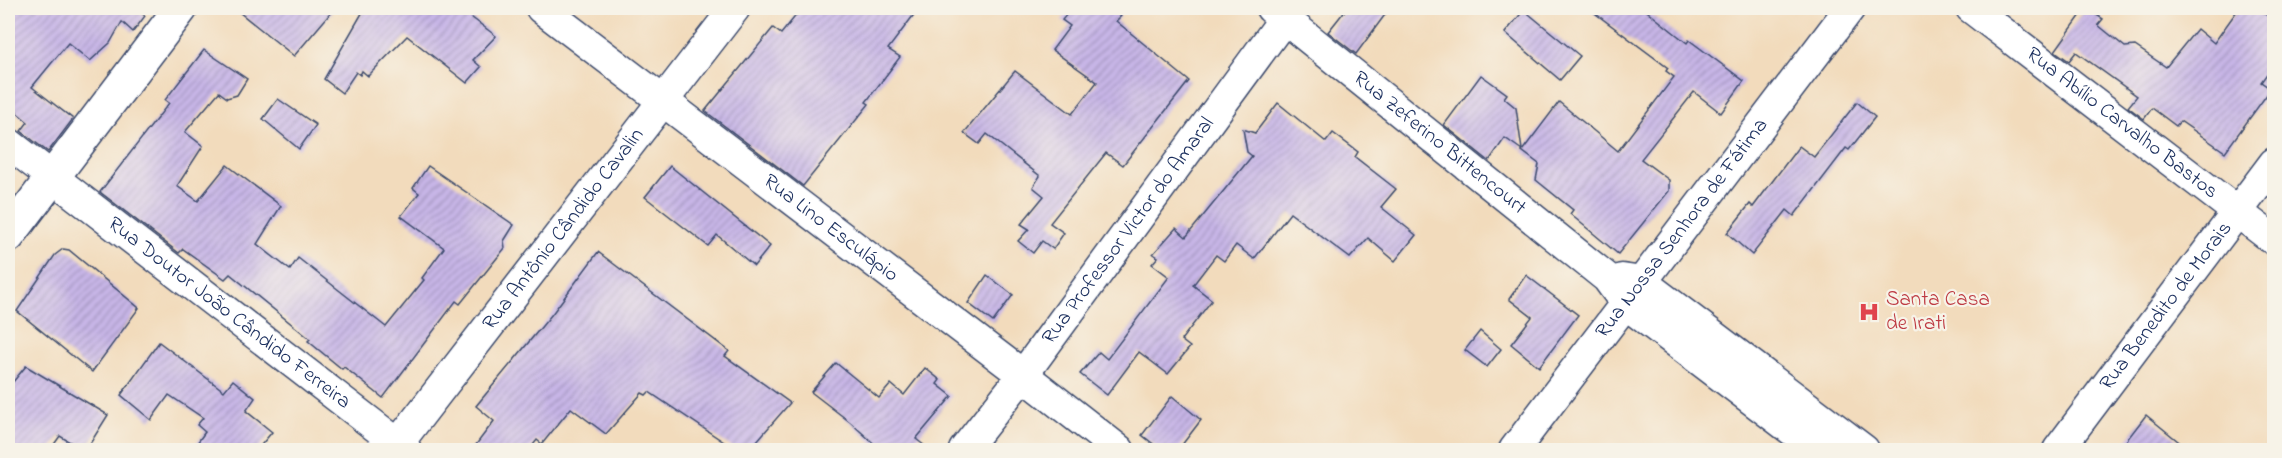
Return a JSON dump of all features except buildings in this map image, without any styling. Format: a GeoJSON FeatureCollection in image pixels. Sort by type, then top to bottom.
{"type":"FeatureCollection","features":[{"type":"Feature","properties":{"kind":"main road"},"geometry":{"type":"LineString","coordinates":[[8,236],[181,8]]}},
{"type":"Feature","properties":{"kind":"street","name":"Rua Lino Esculápio"},"geometry":{"type":"LineString","coordinates":[[541,8],[1119,450]]}},
{"type":"Feature","properties":{"kind":"street","name":"Rua Antônio Cândido Cavalin"},"geometry":{"type":"LineString","coordinates":[[399,448],[735,8]]}},
{"type":"Feature","properties":{"kind":"street","name":"Rua Nossa Senhora de Fátima"},"geometry":{"type":"LineString","coordinates":[[1514,450],[1850,8]]}},
{"type":"Feature","properties":{"kind":"street","name":"Rua Abílio Carvalho Bastos"},"geometry":{"type":"LineString","coordinates":[[1971,8],[2274,240]]}},
{"type":"Feature","properties":{"kind":"street","name":"Rua Zeferino Bittencourt"},"geometry":{"type":"LineString","coordinates":[[1282,11],[1607,278],[1634,293]]}},
{"type":"Feature","properties":{"kind":"street","name":"Rua Professor Victor do Amaral"},"geometry":{"type":"LineString","coordinates":[[964,450],[1023,375],[1282,11]]}},
{"type":"Feature","properties":{"kind":"street","name":"Rua Doutor João Cândido Ferreira"},"geometry":{"type":"LineString","coordinates":[[8,143],[399,448]]}},
{"type":"Feature","properties":{"kind":"street","name":"Rua Benedito de Morais"},"geometry":{"type":"LineString","coordinates":[[2058,450],[2274,163]]}},
{"type":"Feature","properties":{"kind":"street"},"geometry":{"type":"LineString","coordinates":[[1634,293],[1818,450]]}},
{"type":"Feature","properties":{"kind":"street"},"geometry":{"type":"LineString","coordinates":[[1634,293],[1864,450]]}},
{"type":"Feature","properties":{"kind":"place","name":"Santa Casa de Irati"},"geometry":{"type":"Point","coordinates":[1869,312]}}]}
